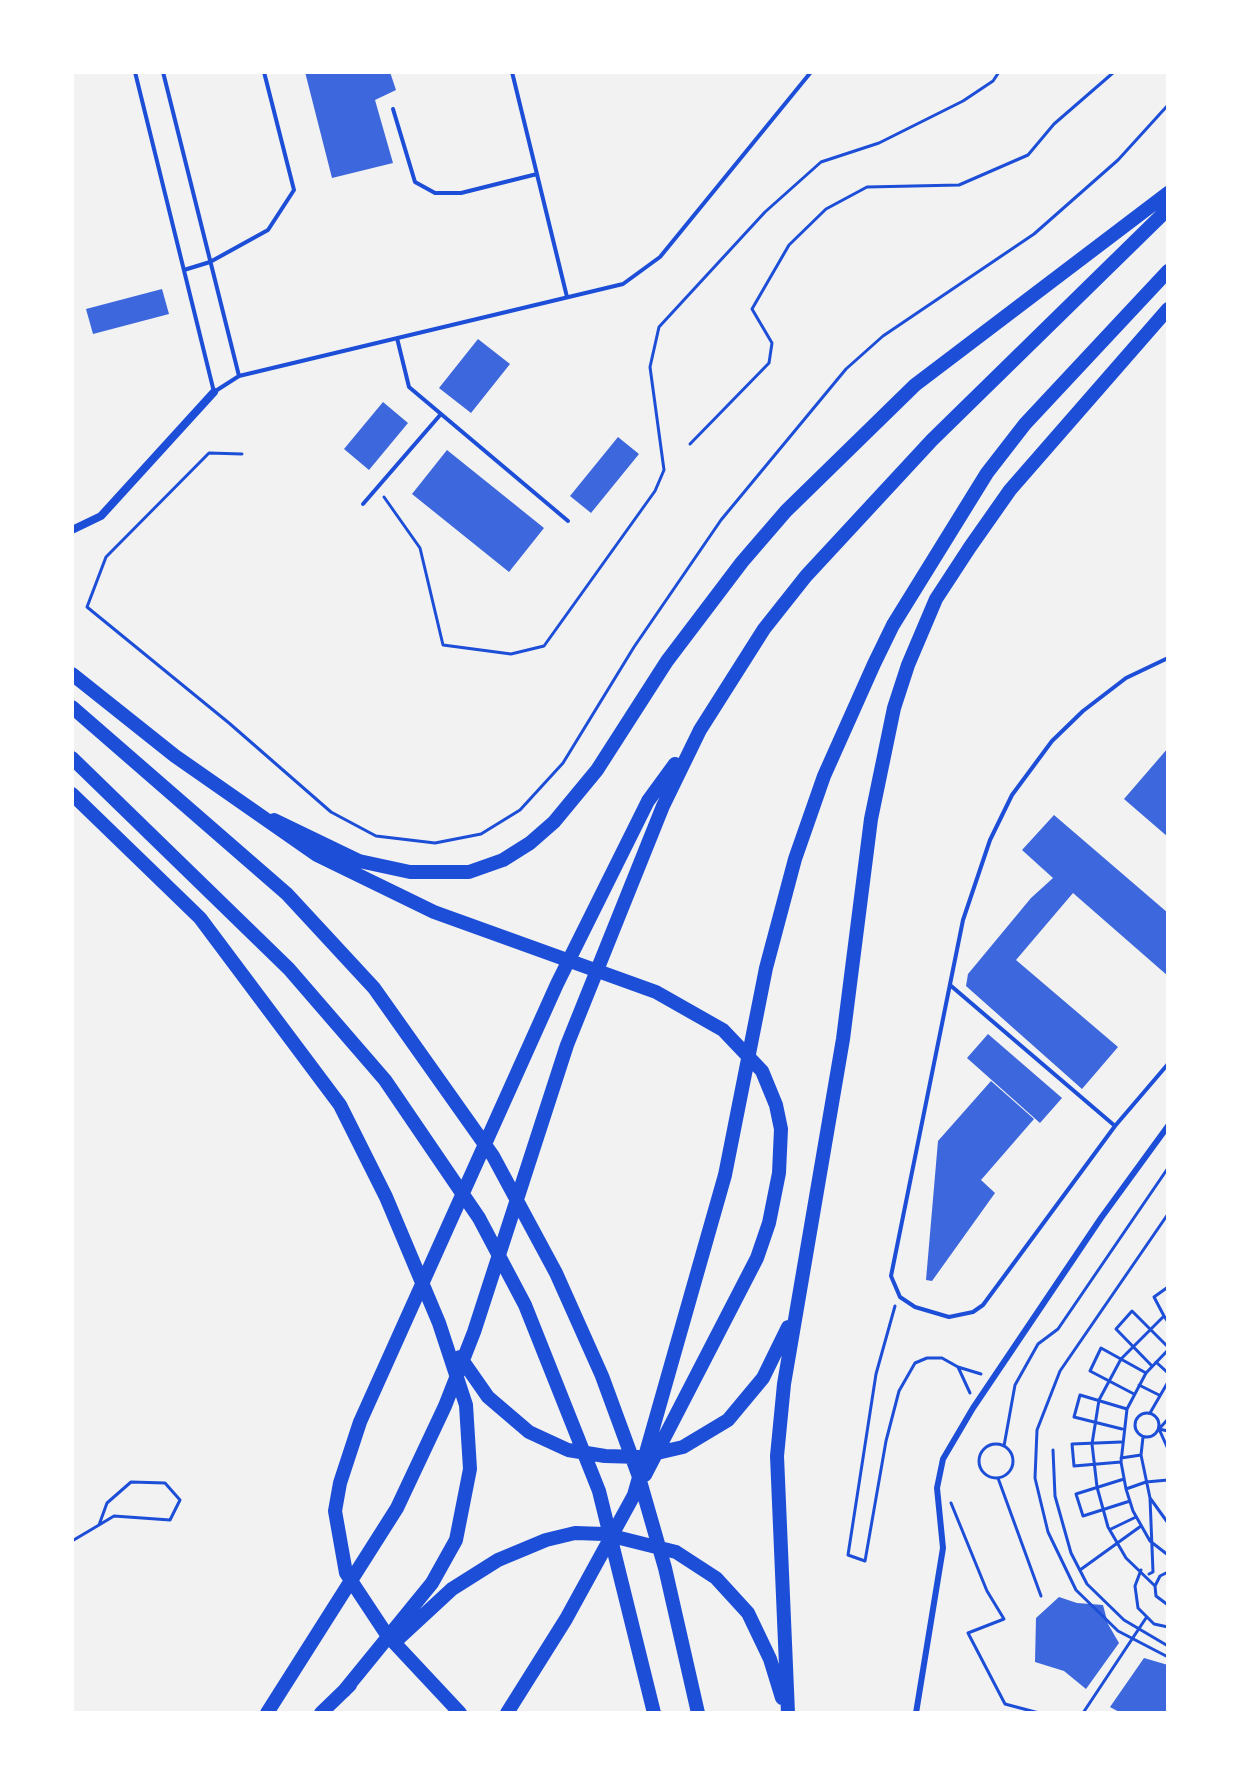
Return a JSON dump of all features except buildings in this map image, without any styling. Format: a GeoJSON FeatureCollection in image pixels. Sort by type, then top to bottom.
{"type":"FeatureCollection","features":[{"type":"Feature","properties":{"kind":"highway"},"geometry":{"type":"LineString","coordinates":[[260,814],[359,861],[410,872],[469,872],[503,860],[530,843],[554,822],[597,770],[667,661],[786,511],[915,385],[1168,193]]}},
{"type":"Feature","properties":{"kind":"highway"},"geometry":{"type":"LineString","coordinates":[[460,1713],[387,1635],[364,1604],[340,1554],[335,1511],[340,1483],[360,1422],[557,984],[648,801],[700,730],[764,629],[806,576],[932,440],[1168,209]]}},
{"type":"Feature","properties":{"kind":"highway"},"geometry":{"type":"LineString","coordinates":[[634,1495],[725,1175],[775,933],[795,859],[824,776],[893,625],[987,473],[1025,424],[1168,271]]}},
{"type":"Feature","properties":{"kind":"highway"},"geometry":{"type":"LineString","coordinates":[[787,1713],[777,1456],[795,1314],[843,1039],[871,819],[894,708],[936,599],[1010,490],[1168,309]]}},
{"type":"Feature","properties":{"kind":"highway"},"geometry":{"type":"LineString","coordinates":[[72,674],[175,756],[260,814],[286,836],[351,874],[434,912],[656,992],[705,1017],[736,1042],[762,1071],[781,1129],[776,1199],[757,1258],[679,1415],[566,1619],[507,1713]]}},
{"type":"Feature","properties":{"kind":"highway"},"geometry":{"type":"LineString","coordinates":[[72,707],[287,894],[374,988],[450,1092],[517,1198],[556,1273],[602,1376],[649,1510],[698,1713]]}},
{"type":"Feature","properties":{"kind":"highway"},"geometry":{"type":"LineString","coordinates":[[267,1713],[397,1508],[445,1406],[474,1332],[567,1045],[663,806],[700,730]]}},
{"type":"Feature","properties":{"kind":"highway"},"geometry":{"type":"LineString","coordinates":[[72,758],[289,969],[385,1080],[479,1218],[525,1305],[599,1491],[654,1713]]}},
{"type":"Feature","properties":{"kind":"highway"},"geometry":{"type":"LineString","coordinates":[[72,794],[200,918],[340,1105],[386,1197],[439,1323],[466,1405],[470,1469],[456,1540],[432,1583],[344,1691]]}},
{"type":"Feature","properties":{"kind":"highway"},"geometry":{"type":"LineString","coordinates":[[439,1323],[488,1397],[529,1432],[554,1445],[594,1455],[631,1457],[661,1454],[705,1437],[728,1420],[763,1378],[795,1314]]}},
{"type":"Feature","properties":{"kind":"highway"},"geometry":{"type":"LineString","coordinates":[[321,1713],[434,1605],[474,1573],[516,1551],[575,1533],[633,1539],[676,1552],[716,1578],[748,1613],[770,1659],[787,1713]]}},
{"type":"Feature","properties":{"kind":"street"},"geometry":{"type":"LineString","coordinates":[[72,530],[101,516],[214,392]]}},
{"type":"Feature","properties":{"kind":"street"},"geometry":{"type":"LineString","coordinates":[[916,1713],[943,1548],[938,1503],[943,1459],[992,1379],[1168,1126]]}},
{"type":"Feature","properties":{"kind":"lane"},"geometry":{"type":"LineString","coordinates":[[135,72],[214,392],[239,376],[623,284],[660,257],[811,72]]}},
{"type":"Feature","properties":{"kind":"lane"},"geometry":{"type":"LineString","coordinates":[[163,72],[239,376]]}},
{"type":"Feature","properties":{"kind":"lane"},"geometry":{"type":"LineString","coordinates":[[184,270],[210,262],[268,230],[294,190],[264,72]]}},
{"type":"Feature","properties":{"kind":"lane"},"geometry":{"type":"LineString","coordinates":[[512,72],[567,297]]}},
{"type":"Feature","properties":{"kind":"lane"},"geometry":{"type":"LineString","coordinates":[[393,109],[415,182],[435,193],[461,193],[537,174]]}},
{"type":"Feature","properties":{"kind":"lane"},"geometry":{"type":"LineString","coordinates":[[397,338],[409,387],[568,521]]}},
{"type":"Feature","properties":{"kind":"lane"},"geometry":{"type":"LineString","coordinates":[[363,504],[441,414]]}},
{"type":"Feature","properties":{"kind":"lane"},"geometry":{"type":"LineString","coordinates":[[1168,658],[1126,678],[1083,711],[1052,741],[1012,795],[990,840],[963,920],[891,1276],[900,1297],[915,1307],[949,1317],[961,1317],[983,1305],[1115,1126],[1168,1064]]}},
{"type":"Feature","properties":{"kind":"lane"},"geometry":{"type":"LineString","coordinates":[[950,985],[1115,1126]]}},
{"type":"Feature","properties":{"kind":"path"},"geometry":{"type":"LineString","coordinates":[[377,488],[405,521],[420,548],[443,645],[511,654],[544,646],[655,491],[664,470],[650,367],[659,327],[765,212],[821,162],[879,143],[949,108],[993,81],[999,72]]}},
{"type":"Feature","properties":{"kind":"path"},"geometry":{"type":"LineString","coordinates":[[690,444],[769,363],[772,343],[752,309],[789,245],[826,209],[867,187],[959,185],[1028,155],[1054,124],[1114,72]]}},
{"type":"Feature","properties":{"kind":"path"},"geometry":{"type":"LineString","coordinates":[[242,454],[209,453],[106,557],[87,607],[331,812],[376,836],[435,843],[481,834],[520,810],[563,763],[634,647],[721,520],[846,369],[883,336],[1034,234],[1118,160],[1168,105]]}},
{"type":"Feature","properties":{"kind":"path"},"geometry":{"type":"LineString","coordinates":[[1004,1446],[1015,1385],[1038,1344],[1058,1329],[1168,1168]]}},
{"type":"Feature","properties":{"kind":"path"},"geometry":{"type":"LineString","coordinates":[[1168,1214],[1060,1371],[1037,1430],[1035,1478],[1048,1532],[1076,1590],[1118,1631],[1168,1657]]}},
{"type":"Feature","properties":{"kind":"path"},"geometry":{"type":"LineString","coordinates":[[1168,1287],[1154,1297],[1168,1322]]}},
{"type":"Feature","properties":{"kind":"path"},"geometry":{"type":"LineString","coordinates":[[900,1297],[892,1313],[876,1374],[848,1555],[865,1561],[886,1441],[899,1391],[915,1363],[927,1358],[942,1358],[992,1379]]}},
{"type":"Feature","properties":{"kind":"path"},"geometry":{"type":"LineString","coordinates":[[1152,1366],[1116,1329],[1132,1311],[1168,1348],[1146,1373],[1127,1409],[1122,1429],[1121,1460],[1126,1489],[1136,1517],[1150,1541],[1168,1555]]}},
{"type":"Feature","properties":{"kind":"path"},"geometry":{"type":"LineString","coordinates":[[1164,1316],[1121,1359],[1099,1400],[1092,1444],[1097,1487],[1116,1544],[1147,1575],[1155,1586],[1156,1596],[1168,1605]]}},
{"type":"Feature","properties":{"kind":"path"},"geometry":{"type":"LineString","coordinates":[[1134,1394],[1090,1371],[1101,1348],[1146,1373]]}},
{"type":"Feature","properties":{"kind":"path"},"geometry":{"type":"LineString","coordinates":[[1156,1362],[1168,1373]]}},
{"type":"Feature","properties":{"kind":"path"},"geometry":{"type":"LineString","coordinates":[[958,1367],[968,1384],[973,1408]]}},
{"type":"Feature","properties":{"kind":"path"},"geometry":{"type":"LineString","coordinates":[[1150,1413],[1168,1382]]}},
{"type":"Feature","properties":{"kind":"path"},"geometry":{"type":"LineString","coordinates":[[1139,1385],[1159,1395]]}},
{"type":"Feature","properties":{"kind":"path"},"geometry":{"type":"LineString","coordinates":[[1122,1429],[1074,1417],[1080,1395],[1127,1409]]}},
{"type":"Feature","properties":{"kind":"path"},"geometry":{"type":"LineString","coordinates":[[1147,1575],[1153,1572],[1150,1498],[1141,1455],[1143,1437],[1135,1424],[1142,1414],[1150,1413],[1159,1421],[1159,1429],[1168,1449]]}},
{"type":"Feature","properties":{"kind":"path"},"geometry":{"type":"LineString","coordinates":[[1143,1437],[1151,1437],[1168,1419]]}},
{"type":"Feature","properties":{"kind":"path"},"geometry":{"type":"LineString","coordinates":[[1159,1429],[1168,1431]]}},
{"type":"Feature","properties":{"kind":"path"},"geometry":{"type":"LineString","coordinates":[[1121,1442],[1072,1444],[1074,1466],[1141,1455]]}},
{"type":"Feature","properties":{"kind":"path"},"geometry":{"type":"LineString","coordinates":[[992,1444],[1004,1446],[1012,1454],[1013,1464],[1007,1474],[998,1478],[982,1472],[980,1455],[992,1444]]}},
{"type":"Feature","properties":{"kind":"path"},"geometry":{"type":"LineString","coordinates":[[1053,1450],[1055,1496],[1087,1584],[1124,1620],[1168,1646]]}},
{"type":"Feature","properties":{"kind":"path"},"geometry":{"type":"LineString","coordinates":[[998,1478],[1041,1596]]}},
{"type":"Feature","properties":{"kind":"path"},"geometry":{"type":"LineString","coordinates":[[1124,1479],[1076,1494],[1083,1516],[1130,1501]]}},
{"type":"Feature","properties":{"kind":"path"},"geometry":{"type":"LineString","coordinates":[[1126,1489],[1146,1482],[1168,1480]]}},
{"type":"Feature","properties":{"kind":"path"},"geometry":{"type":"LineString","coordinates":[[72,1541],[99,1525],[114,1516],[170,1520],[180,1500],[165,1483],[131,1482],[107,1503],[99,1525]]}},
{"type":"Feature","properties":{"kind":"path"},"geometry":{"type":"LineString","coordinates":[[1150,1498],[1168,1523]]}},
{"type":"Feature","properties":{"kind":"path"},"geometry":{"type":"LineString","coordinates":[[938,1503],[953,1503],[987,1591],[1004,1619],[968,1633],[1005,1704],[1039,1713]]}},
{"type":"Feature","properties":{"kind":"path"},"geometry":{"type":"LineString","coordinates":[[1110,1530],[1136,1517]]}},
{"type":"Feature","properties":{"kind":"path"},"geometry":{"type":"LineString","coordinates":[[1080,1570],[1141,1526]]}},
{"type":"Feature","properties":{"kind":"path"},"geometry":{"type":"LineString","coordinates":[[1141,1570],[1135,1594],[1146,1618],[1168,1627]]}},
{"type":"Feature","properties":{"kind":"path"},"geometry":{"type":"LineString","coordinates":[[1155,1586],[1160,1576],[1168,1572]]}},
{"type":"Feature","properties":{"kind":"path"},"geometry":{"type":"LineString","coordinates":[[1083,1713],[1146,1618]]}}]}
